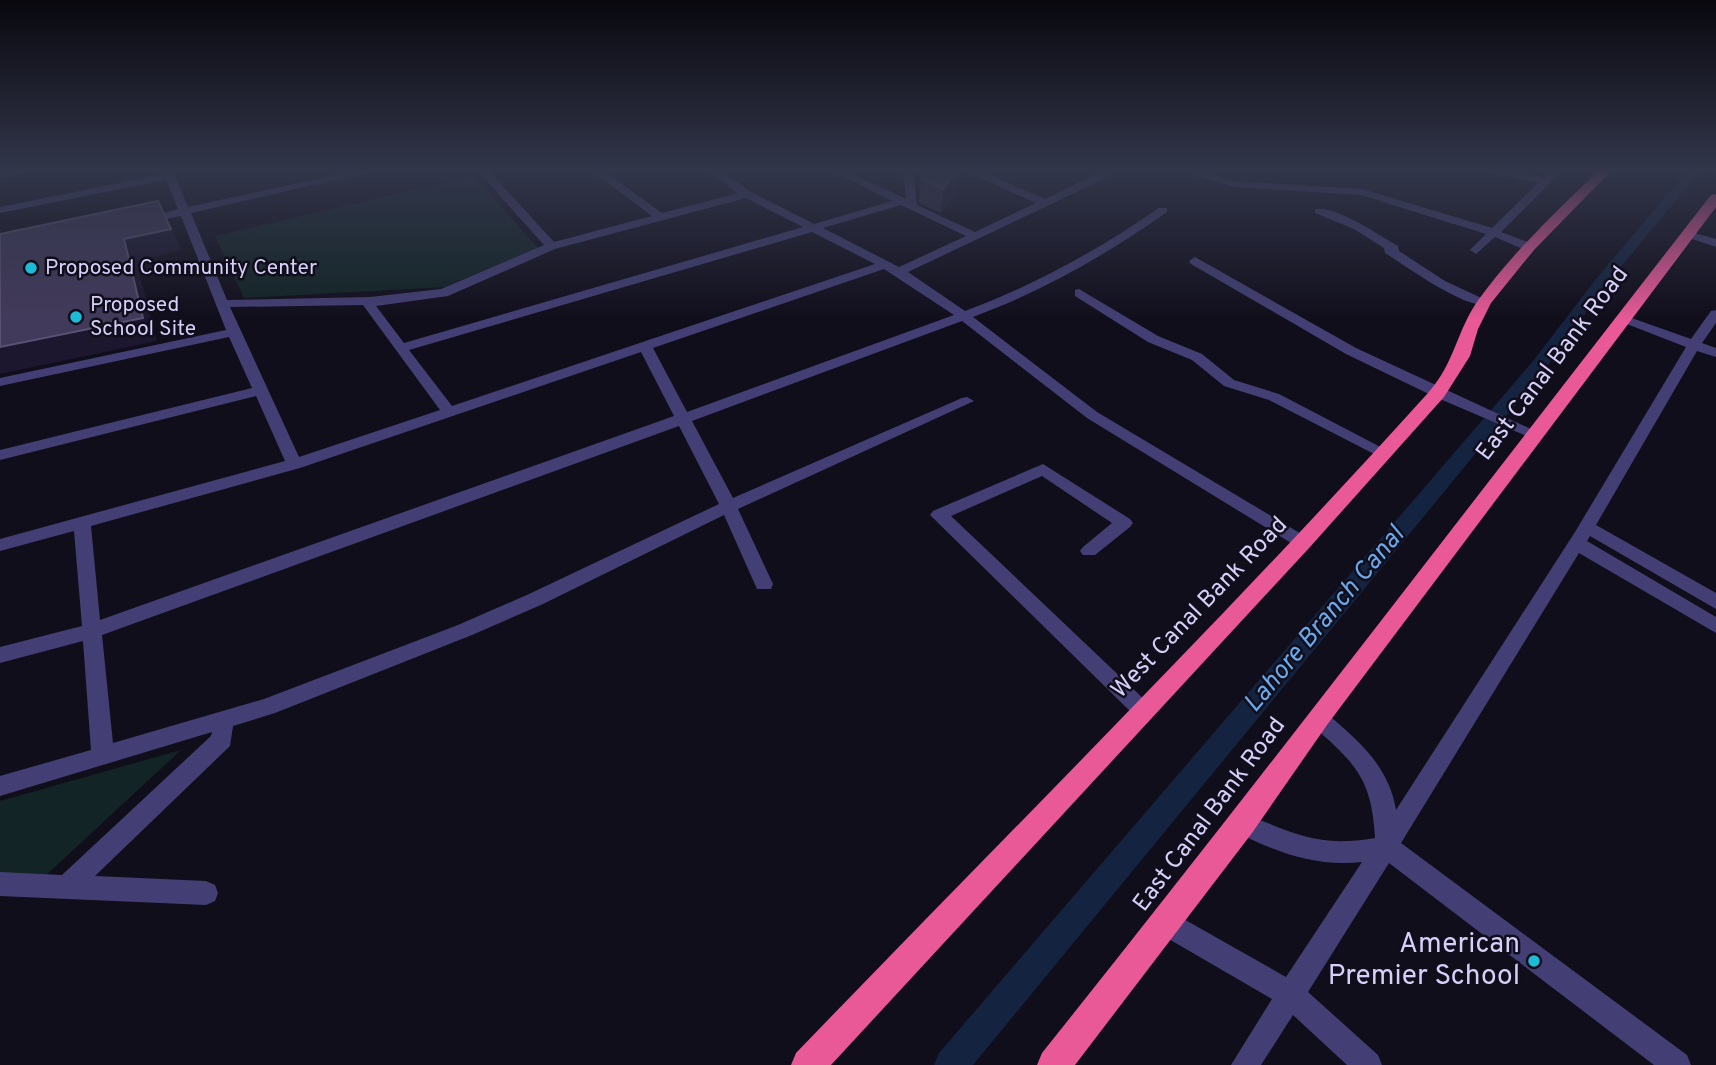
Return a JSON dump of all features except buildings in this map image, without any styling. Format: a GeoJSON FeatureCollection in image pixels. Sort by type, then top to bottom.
{"type":"FeatureCollection","features":[{"type":"Feature","properties":{"kind":"highway","name":"West Canal Bank Road"},"geometry":{"type":"LineString","coordinates":[[808,1065],[1302,542],[1438,393],[1462,356],[1475,317],[1484,302],[1529,247],[1556,221]]}},
{"type":"Feature","properties":{"kind":"highway","name":"East Canal Bank Road"},"geometry":{"type":"LineString","coordinates":[[1055,1065],[1242,824],[1318,719],[1697,221]]}},
{"type":"Feature","properties":{"kind":"street"},"geometry":{"type":"LineString","coordinates":[[132,222],[138,221]]}},
{"type":"Feature","properties":{"kind":"street"},"geometry":{"type":"LineString","coordinates":[[188,221],[234,332],[294,464]]}},
{"type":"Feature","properties":{"kind":"street"},"geometry":{"type":"LineString","coordinates":[[528,221],[551,246]]}},
{"type":"Feature","properties":{"kind":"street"},"geometry":{"type":"LineString","coordinates":[[224,305],[237,302],[370,301],[444,293],[551,246],[651,221]]}},
{"type":"Feature","properties":{"kind":"street"},"geometry":{"type":"LineString","coordinates":[[796,221],[892,269],[961,315],[1092,415],[1302,542]]}},
{"type":"Feature","properties":{"kind":"street"},"geometry":{"type":"LineString","coordinates":[[402,348],[846,221]]}},
{"type":"Feature","properties":{"kind":"street"},"geometry":{"type":"LineString","coordinates":[[942,221],[977,237]]}},
{"type":"Feature","properties":{"kind":"street"},"geometry":{"type":"LineString","coordinates":[[0,545],[294,464],[645,345],[892,269],[977,237],[1010,221]]}},
{"type":"Feature","properties":{"kind":"street"},"geometry":{"type":"LineString","coordinates":[[0,655],[92,631],[682,419],[1042,285],[1149,221]]}},
{"type":"Feature","properties":{"kind":"street"},"geometry":{"type":"LineString","coordinates":[[1341,221],[1370,234],[1441,284],[1484,302]]}},
{"type":"Feature","properties":{"kind":"street"},"geometry":{"type":"LineString","coordinates":[[1455,221],[1529,247]]}},
{"type":"Feature","properties":{"kind":"street"},"geometry":{"type":"LineString","coordinates":[[1476,250],[1504,221]]}},
{"type":"Feature","properties":{"kind":"street"},"geometry":{"type":"LineString","coordinates":[[1686,234],[1716,243]]}},
{"type":"Feature","properties":{"kind":"street"},"geometry":{"type":"LineString","coordinates":[[1195,261],[1351,351],[1438,393],[1536,435]]}},
{"type":"Feature","properties":{"kind":"street"},"geometry":{"type":"LineString","coordinates":[[1079,293],[1153,340],[1197,357],[1229,383],[1274,397],[1384,453]]}},
{"type":"Feature","properties":{"kind":"street"},"geometry":{"type":"LineString","coordinates":[[370,301],[369,306],[449,412]]}},
{"type":"Feature","properties":{"kind":"street"},"geometry":{"type":"LineString","coordinates":[[1245,1065],[1387,847],[1581,535],[1693,344],[1716,314]]}},
{"type":"Feature","properties":{"kind":"street"},"geometry":{"type":"LineString","coordinates":[[1621,319],[1716,353]]}},
{"type":"Feature","properties":{"kind":"street"},"geometry":{"type":"LineString","coordinates":[[0,382],[234,332]]}},
{"type":"Feature","properties":{"kind":"street"},"geometry":{"type":"LineString","coordinates":[[645,345],[728,505],[764,584]]}},
{"type":"Feature","properties":{"kind":"street"},"geometry":{"type":"LineString","coordinates":[[0,456],[261,390]]}},
{"type":"Feature","properties":{"kind":"street"},"geometry":{"type":"LineString","coordinates":[[0,786],[268,707],[465,630],[728,505],[967,401]]}},
{"type":"Feature","properties":{"kind":"street"},"geometry":{"type":"LineString","coordinates":[[1089,551],[1124,523],[1043,469],[939,515],[1142,710]]}},
{"type":"Feature","properties":{"kind":"street"},"geometry":{"type":"LineString","coordinates":[[82,524],[103,757]]}},
{"type":"Feature","properties":{"kind":"street"},"geometry":{"type":"LineString","coordinates":[[1581,535],[1716,603]]}},
{"type":"Feature","properties":{"kind":"street"},"geometry":{"type":"LineString","coordinates":[[1581,535],[1716,626]]}},
{"type":"Feature","properties":{"kind":"street"},"geometry":{"type":"LineString","coordinates":[[1318,719],[1347,743],[1376,776],[1386,813],[1387,847]]}},
{"type":"Feature","properties":{"kind":"street"},"geometry":{"type":"LineString","coordinates":[[67,887],[222,740],[223,722]]}},
{"type":"Feature","properties":{"kind":"street"},"geometry":{"type":"LineString","coordinates":[[1242,824],[1301,850],[1349,854],[1387,847],[1677,1065]]}},
{"type":"Feature","properties":{"kind":"street"},"geometry":{"type":"LineString","coordinates":[[0,884],[206,892]]}},
{"type":"Feature","properties":{"kind":"street"},"geometry":{"type":"LineString","coordinates":[[1164,922],[1290,995],[1368,1065]]}},
{"type":"Feature","properties":{"kind":"shaded area"},"geometry":{"type":"Polygon","coordinates":[[[281,221],[514,221],[538,248],[444,287],[244,298],[215,236],[281,221]]]}},
{"type":"Feature","properties":{"kind":"shaded area"},"geometry":{"type":"Polygon","coordinates":[[[181,750],[43,878],[0,876],[0,801],[181,750]]]}},
{"type":"Feature","properties":{"kind":"waterway","name":"Lahore Branch Canal"},"geometry":{"type":"LineString","coordinates":[[951,1065],[1539,365],[1601,282],[1652,221]]}},
{"type":"Feature","properties":{"kind":"place","name":"Proposed Community Center"},"geometry":{"type":"Point","coordinates":[31,268]}},
{"type":"Feature","properties":{"kind":"place","name":"Proposed School Site"},"geometry":{"type":"Point","coordinates":[76,317]}},
{"type":"Feature","properties":{"kind":"place","name":"American Premier School"},"geometry":{"type":"Point","coordinates":[1534,961]}}]}
